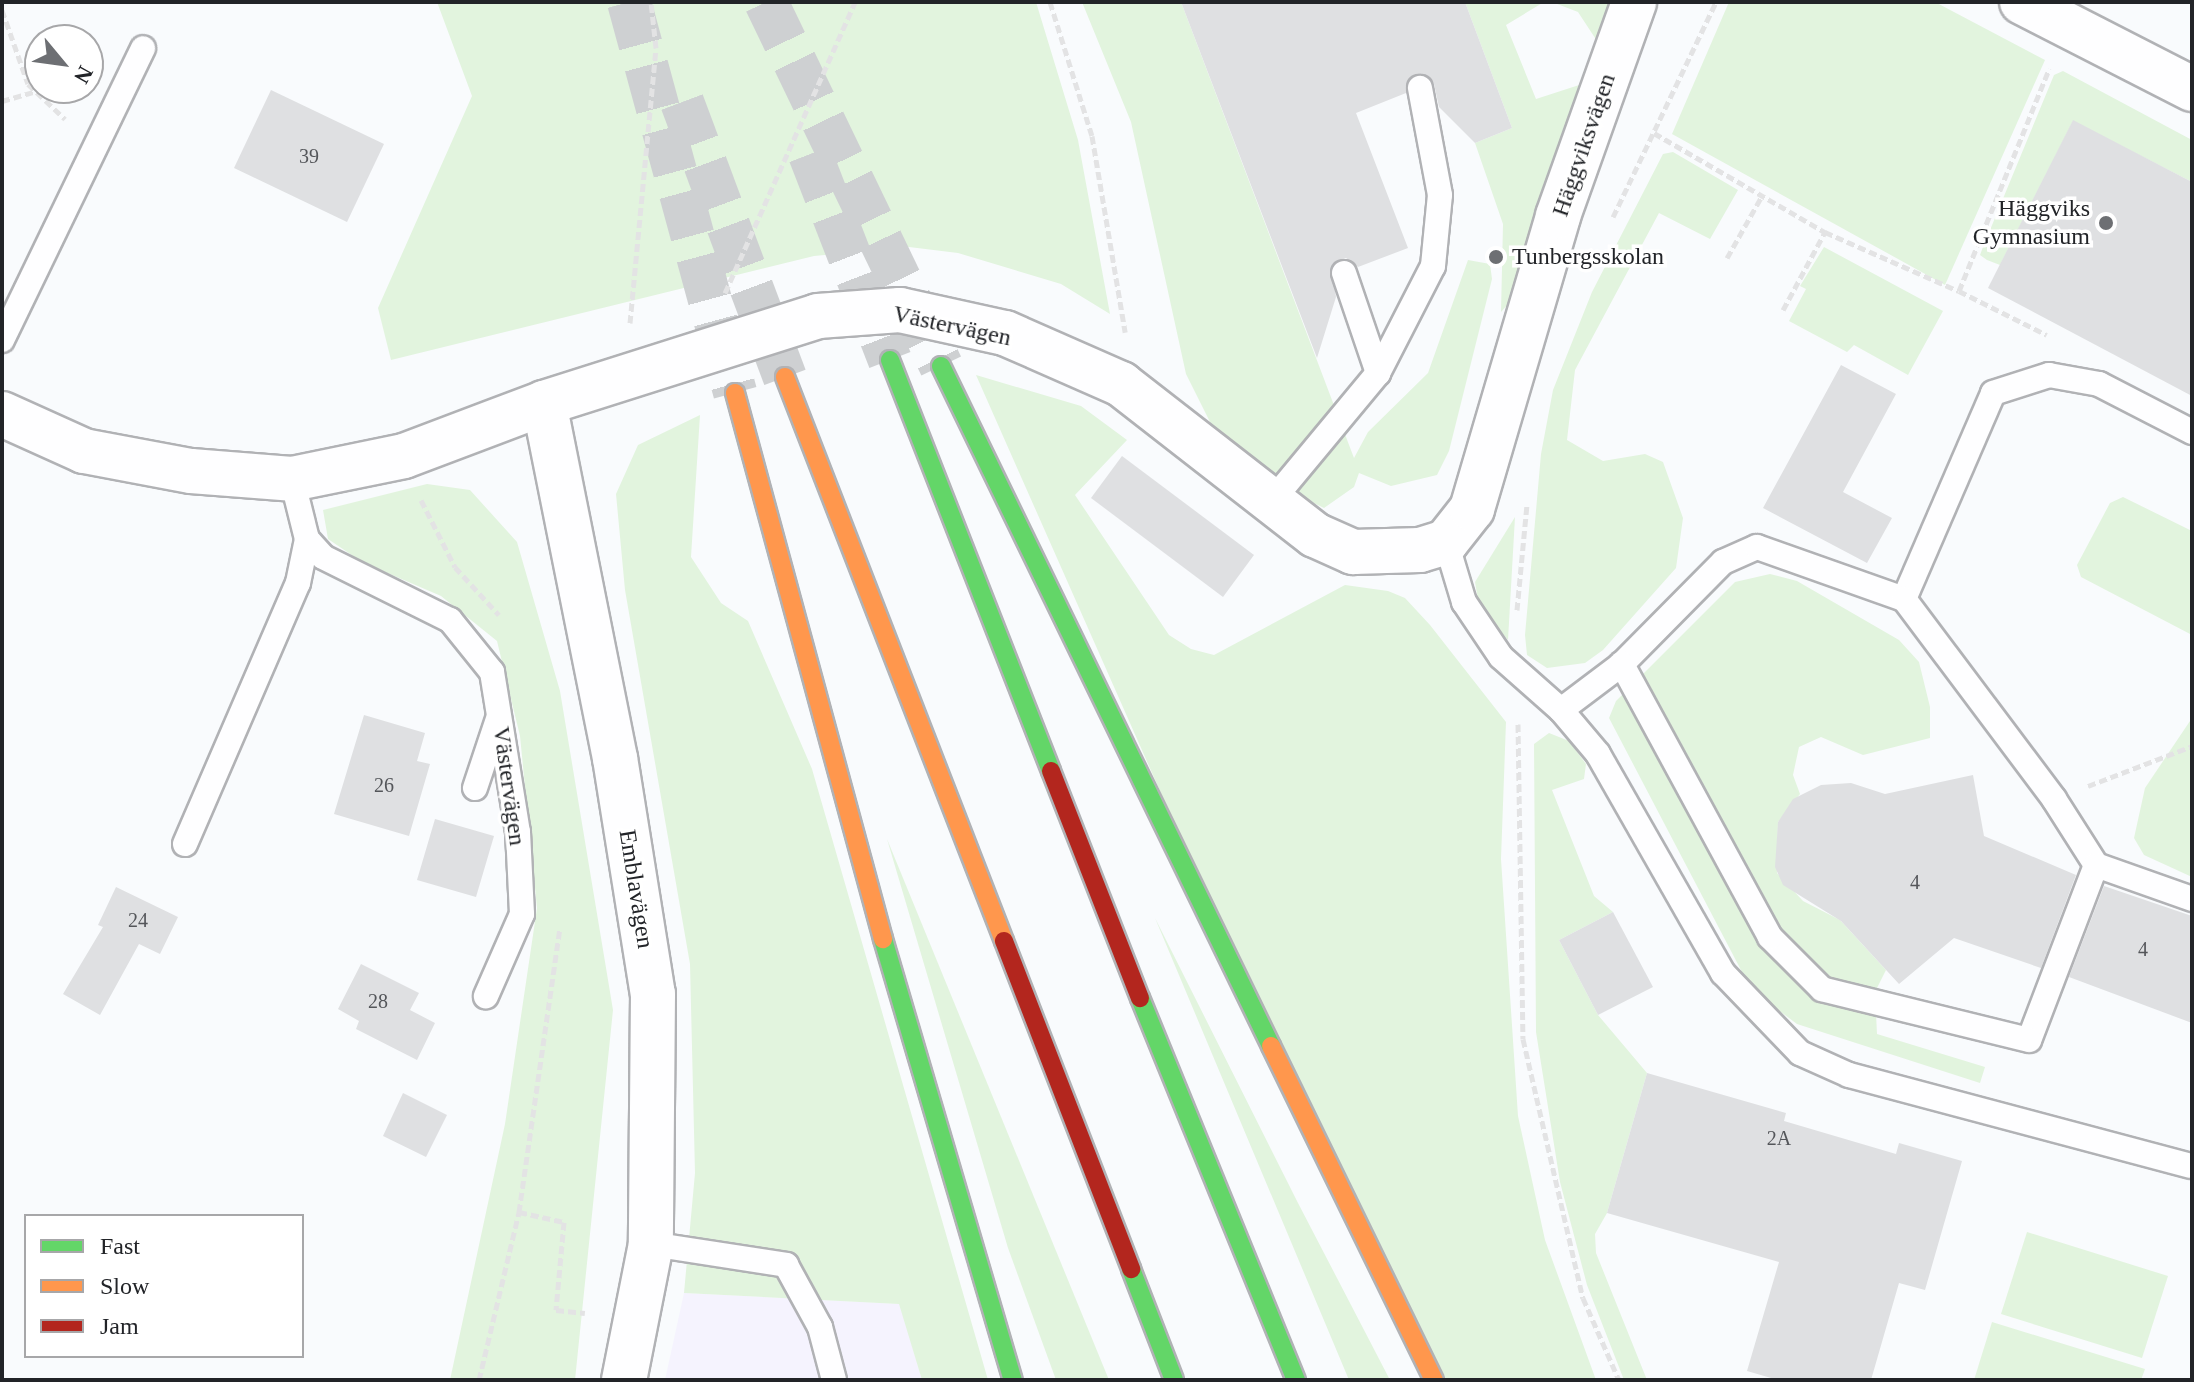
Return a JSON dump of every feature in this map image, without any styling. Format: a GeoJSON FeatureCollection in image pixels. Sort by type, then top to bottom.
{"type":"FeatureCollection","features":[{"type":"Feature","properties":{"kind":"highway"},"geometry":{"type":"LineString","coordinates":[[890,360],[1240,1255],[1296,1380]]}},
{"type":"Feature","properties":{"kind":"highway"},"geometry":{"type":"LineString","coordinates":[[941,366],[1434,1380]]}},
{"type":"Feature","properties":{"kind":"highway"},"geometry":{"type":"LineString","coordinates":[[785,377],[1174,1380]]}},
{"type":"Feature","properties":{"kind":"highway"},"geometry":{"type":"LineString","coordinates":[[735,393],[897,992],[1013,1380]]}},
{"type":"Feature","properties":{"kind":"street","name":"Häggviksvägen"},"geometry":{"type":"LineString","coordinates":[[1446,542],[1472,509],[1485,475],[1558,216],[1634,2]]}},
{"type":"Feature","properties":{"kind":"street"},"geometry":{"type":"LineString","coordinates":[[2022,2],[2192,89]]}},
{"type":"Feature","properties":{"kind":"street","name":"Västervägen"},"geometry":{"type":"LineString","coordinates":[[2,414],[84,451],[191,471],[292,479],[404,456],[544,403],[818,316],[900,310],[1005,333],[1121,384],[1315,535],[1353,552],[1393,554],[1446,542]]}},
{"type":"Feature","properties":{"kind":"street","name":"Emblavägen"},"geometry":{"type":"LineString","coordinates":[[544,403],[615,758],[653,994],[651,1244],[624,1380]]}},
{"type":"Feature","properties":{"kind":"lane"},"geometry":{"type":"LineString","coordinates":[[2,340],[96,139],[143,48]]}},
{"type":"Feature","properties":{"kind":"lane"},"geometry":{"type":"LineString","coordinates":[[1271,502],[1378,373],[1433,266],[1440,195],[1420,88]]}},
{"type":"Feature","properties":{"kind":"lane"},"geometry":{"type":"LineString","coordinates":[[1344,273],[1378,373]]}},
{"type":"Feature","properties":{"kind":"lane"},"geometry":{"type":"LineString","coordinates":[[1904,599],[1993,393],[2049,375],[2099,384],[2192,432]]}},
{"type":"Feature","properties":{"kind":"lane"},"geometry":{"type":"LineString","coordinates":[[185,844],[298,583],[307,539],[292,479]]}},
{"type":"Feature","properties":{"kind":"lane","name":"Västervägen"},"geometry":{"type":"LineString","coordinates":[[307,539],[323,557],[450,620],[492,672],[518,832],[522,914],[486,996]]}},
{"type":"Feature","properties":{"kind":"lane"},"geometry":{"type":"LineString","coordinates":[[1446,542],[1464,602],[1513,668],[1561,710],[1598,754],[1723,973],[1800,1053],[1849,1075],[2190,1166]]}},
{"type":"Feature","properties":{"kind":"lane"},"geometry":{"type":"LineString","coordinates":[[1561,710],[1622,664],[1723,562],[1757,547],[1904,599],[2054,799],[2096,865],[2192,899]]}},
{"type":"Feature","properties":{"kind":"lane"},"geometry":{"type":"LineString","coordinates":[[1622,664],[1770,937],[1822,989],[2029,1040],[2096,865]]}},
{"type":"Feature","properties":{"kind":"lane"},"geometry":{"type":"LineString","coordinates":[[475,788],[499,717]]}},
{"type":"Feature","properties":{"kind":"lane"},"geometry":{"type":"LineString","coordinates":[[651,1244],[786,1265],[820,1327],[834,1380]]}},
{"type":"Feature","properties":{"kind":"path"},"geometry":{"type":"LineString","coordinates":[[628,339],[656,48],[651,2]]}},
{"type":"Feature","properties":{"kind":"path"},"geometry":{"type":"LineString","coordinates":[[718,309],[855,2]]}},
{"type":"Feature","properties":{"kind":"path"},"geometry":{"type":"LineString","coordinates":[[1050,2],[1092,136],[1126,340]]}},
{"type":"Feature","properties":{"kind":"path"},"geometry":{"type":"LineString","coordinates":[[1606,231],[1716,2]]}},
{"type":"Feature","properties":{"kind":"path"},"geometry":{"type":"LineString","coordinates":[[2,10],[24,66]]}},
{"type":"Feature","properties":{"kind":"path"},"geometry":{"type":"LineString","coordinates":[[1654,133],[1825,232],[1959,291],[2067,24]]}},
{"type":"Feature","properties":{"kind":"path"},"geometry":{"type":"LineString","coordinates":[[2,101],[24,95]]}},
{"type":"Feature","properties":{"kind":"path"},"geometry":{"type":"LineString","coordinates":[[50,104],[96,139]]}},
{"type":"Feature","properties":{"kind":"path"},"geometry":{"type":"LineString","coordinates":[[1727,258],[1762,196]]}},
{"type":"Feature","properties":{"kind":"path"},"geometry":{"type":"LineString","coordinates":[[1783,310],[1825,232]]}},
{"type":"Feature","properties":{"kind":"path"},"geometry":{"type":"LineString","coordinates":[[1528,496],[1513,668],[1520,745],[1523,1039],[1583,1298],[1619,1380]]}},
{"type":"Feature","properties":{"kind":"path"},"geometry":{"type":"LineString","coordinates":[[2054,799],[2192,746]]}},
{"type":"Feature","properties":{"kind":"path"},"geometry":{"type":"LineString","coordinates":[[519,1212],[564,1222],[556,1310],[585,1313]]}},
{"type":"Feature","properties":{"kind":"shaded area"},"geometry":{"type":"Polygon","coordinates":[[[684,1293],[900,1304],[922,1380],[665,1380],[684,1293]]]}},
{"type":"Feature","properties":{"kind":"green space"},"geometry":{"type":"Polygon","coordinates":[[[437,2],[1036,2],[1078,140],[1110,314],[1061,284],[958,253],[909,247],[814,256],[391,360],[378,308],[472,96],[437,2]]]}},
{"type":"Feature","properties":{"kind":"green space"},"geometry":{"type":"Polygon","coordinates":[[[1082,2],[1181,2],[1354,458],[1368,432],[1428,373],[1468,260],[1490,264],[1492,279],[1449,451],[1437,475],[1391,486],[1359,473],[1354,487],[1324,508],[1297,495],[1213,428],[1186,374],[1131,122],[1082,2]]]}},
{"type":"Feature","properties":{"kind":"green space"},"geometry":{"type":"Polygon","coordinates":[[[1465,2],[1544,2],[1506,25],[1536,99],[1610,75],[1545,263],[1501,312],[1503,224],[1475,143],[1512,128],[1465,2]]]}},
{"type":"Feature","properties":{"kind":"green space"},"geometry":{"type":"Polygon","coordinates":[[[1552,2],[1648,2],[1597,41],[1578,12],[1552,2]]]}},
{"type":"Feature","properties":{"kind":"green space"},"geometry":{"type":"Polygon","coordinates":[[[1729,2],[1935,2],[2045,60],[1945,285],[1672,134],[1729,2]]]}},
{"type":"Feature","properties":{"kind":"green space"},"geometry":{"type":"Polygon","coordinates":[[[2063,71],[2192,140],[2192,182],[2073,121],[2000,265],[1980,255],[2054,75],[2063,71]]]}},
{"type":"Feature","properties":{"kind":"green space"},"geometry":{"type":"Polygon","coordinates":[[[1673,152],[1738,190],[1710,239],[1659,213],[1575,370],[1567,440],[1603,461],[1645,454],[1663,462],[1683,518],[1676,568],[1603,650],[1585,663],[1547,668],[1527,655],[1525,635],[1541,454],[1553,390],[1592,292],[1663,154],[1673,152]]]}},
{"type":"Feature","properties":{"kind":"green space"},"geometry":{"type":"Polygon","coordinates":[[[1824,247],[1943,311],[1908,375],[1854,345],[1847,352],[1789,321],[1806,289],[1800,286],[1824,247]]]}},
{"type":"Feature","properties":{"kind":"green space"},"geometry":{"type":"Polygon","coordinates":[[[976,375],[1081,406],[1127,440],[1075,495],[1169,635],[1191,649],[1214,655],[1345,585],[1388,591],[1405,598],[1430,625],[1506,722],[1501,859],[1518,1116],[1545,1240],[1596,1380],[1445,1380],[1322,1157],[976,375]]]}},
{"type":"Feature","properties":{"kind":"green space"},"geometry":{"type":"Polygon","coordinates":[[[700,415],[691,557],[721,603],[748,621],[812,769],[988,1380],[922,1380],[899,1304],[684,1293],[695,1173],[690,964],[625,590],[616,494],[638,445],[700,415]]]}},
{"type":"Feature","properties":{"kind":"green space"},"geometry":{"type":"Polygon","coordinates":[[[427,484],[470,490],[517,542],[560,691],[613,1010],[575,1380],[450,1380],[505,1124],[537,908],[520,736],[497,641],[441,596],[362,562],[328,539],[323,510],[427,484]]]}},
{"type":"Feature","properties":{"kind":"green space"},"geometry":{"type":"Polygon","coordinates":[[[2123,497],[2192,531],[2192,635],[2081,577],[2077,565],[2110,503],[2123,497]]]}},
{"type":"Feature","properties":{"kind":"green space"},"geometry":{"type":"Polygon","coordinates":[[[1515,517],[1508,640],[1479,606],[1475,582],[1515,517]]]}},
{"type":"Feature","properties":{"kind":"green space"},"geometry":{"type":"Polygon","coordinates":[[[1770,574],[1797,581],[1899,640],[1919,662],[1930,707],[1930,738],[1863,755],[1821,737],[1799,747],[1793,775],[1800,794],[1778,822],[1777,873],[1803,901],[1840,920],[1886,970],[1875,992],[1877,1034],[1985,1067],[1980,1083],[1797,1024],[1761,997],[1742,972],[1609,718],[1616,701],[1735,582],[1770,574]]]}},
{"type":"Feature","properties":{"kind":"green space"},"geometry":{"type":"Polygon","coordinates":[[[2192,718],[2192,877],[2144,855],[2134,838],[2145,788],[2192,718]]]}},
{"type":"Feature","properties":{"kind":"green space"},"geometry":{"type":"Polygon","coordinates":[[[1549,733],[1569,741],[1586,764],[1584,779],[1552,790],[1594,896],[1613,912],[1559,940],[1598,1015],[1647,1073],[1607,1213],[1595,1234],[1596,1253],[1647,1380],[1624,1380],[1587,1285],[1560,1182],[1536,1032],[1534,744],[1549,733]]]}},
{"type":"Feature","properties":{"kind":"green space"},"geometry":{"type":"Polygon","coordinates":[[[887,839],[1109,1380],[1056,1380],[1008,1248],[887,839]]]}},
{"type":"Feature","properties":{"kind":"green space"},"geometry":{"type":"Polygon","coordinates":[[[1155,918],[1298,1203],[1390,1380],[1349,1380],[1155,918]]]}},
{"type":"Feature","properties":{"kind":"green space"},"geometry":{"type":"Polygon","coordinates":[[[2027,1232],[2168,1276],[2142,1358],[2001,1314],[2027,1232]]]}},
{"type":"Feature","properties":{"kind":"green space"},"geometry":{"type":"Polygon","coordinates":[[[1992,1322],[2145,1369],[2141,1380],[1974,1380],[1992,1322]]]}},
{"type":"Feature","properties":{"kind":"building"},"geometry":{"type":"Polygon","coordinates":[[[1181,2],[1465,2],[1512,128],[1475,143],[1439,107],[1434,84],[1424,74],[1410,77],[1406,93],[1356,113],[1408,248],[1358,267],[1346,258],[1332,264],[1336,297],[1317,358],[1181,2]]]}},
{"type":"Feature","properties":{"kind":"building"},"geometry":{"type":"Polygon","coordinates":[[[271,90],[384,144],[347,222],[234,168],[271,90]]]}},
{"type":"Feature","properties":{"kind":"building","name":"Häggviks Gymnasium"},"geometry":{"type":"Polygon","coordinates":[[[2073,120],[2192,182],[2192,396],[1988,288],[2073,120]]]}},
{"type":"Feature","properties":{"kind":"building"},"geometry":{"type":"Polygon","coordinates":[[[1841,365],[1896,394],[1843,492],[1892,518],[1867,563],[1763,508],[1841,365]]]}},
{"type":"Feature","properties":{"kind":"building"},"geometry":{"type":"Polygon","coordinates":[[[1122,456],[1254,555],[1223,597],[1091,498],[1122,456]]]}},
{"type":"Feature","properties":{"kind":"building"},"geometry":{"type":"Polygon","coordinates":[[[364,715],[425,733],[417,761],[430,764],[409,836],[334,814],[364,715]]]}},
{"type":"Feature","properties":{"kind":"building"},"geometry":{"type":"Polygon","coordinates":[[[1973,775],[1984,836],[2076,875],[2041,968],[1954,938],[1899,984],[1841,921],[1783,885],[1775,867],[1778,822],[1793,799],[1821,785],[1851,783],[1885,794],[1973,775]]]}},
{"type":"Feature","properties":{"kind":"building"},"geometry":{"type":"Polygon","coordinates":[[[435,819],[494,836],[476,897],[417,880],[435,819]]]}},
{"type":"Feature","properties":{"kind":"building"},"geometry":{"type":"Polygon","coordinates":[[[2104,886],[2192,916],[2192,1023],[2069,977],[2104,886]]]}},
{"type":"Feature","properties":{"kind":"building"},"geometry":{"type":"Polygon","coordinates":[[[116,887],[178,917],[160,954],[139,944],[100,1015],[63,994],[103,927],[98,925],[116,887]]]}},
{"type":"Feature","properties":{"kind":"building"},"geometry":{"type":"Polygon","coordinates":[[[1613,912],[1653,987],[1598,1015],[1559,940],[1613,912]]]}},
{"type":"Feature","properties":{"kind":"building"},"geometry":{"type":"Polygon","coordinates":[[[361,964],[419,993],[410,1010],[435,1023],[417,1060],[356,1029],[359,1021],[338,1009],[361,964]]]}},
{"type":"Feature","properties":{"kind":"building"},"geometry":{"type":"Polygon","coordinates":[[[1647,1073],[1786,1113],[1784,1121],[1896,1154],[1899,1143],[1962,1161],[1925,1290],[1899,1283],[1871,1380],[1778,1380],[1747,1371],[1779,1262],[1607,1213],[1647,1073]]]}},
{"type":"Feature","properties":{"kind":"building"},"geometry":{"type":"Polygon","coordinates":[[[403,1093],[447,1115],[426,1157],[383,1136],[403,1093]]]}},
{"type":"Feature","properties":{"kind":"tunnel"},"geometry":{"type":"LineString","coordinates":[[629,2],[735,393]]}},
{"type":"Feature","properties":{"kind":"tunnel"},"geometry":{"type":"LineString","coordinates":[[766,2],[941,366]]}},
{"type":"Feature","properties":{"kind":"tunnel"},"geometry":{"type":"LineString","coordinates":[[682,102],[785,377]]}},
{"type":"Feature","properties":{"kind":"tunnel"},"geometry":{"type":"LineString","coordinates":[[810,154],[890,360]]}},
{"type":"Feature","properties":{"kind":"traffic: fast"},"geometry":{"type":"LineString","coordinates":[[890,360],[1051,771]]}},
{"type":"Feature","properties":{"kind":"traffic: fast"},"geometry":{"type":"LineString","coordinates":[[941,366],[1271,1046]]}},
{"type":"Feature","properties":{"kind":"traffic: fast"},"geometry":{"type":"LineString","coordinates":[[883,939],[1013,1380]]}},
{"type":"Feature","properties":{"kind":"traffic: fast"},"geometry":{"type":"LineString","coordinates":[[1140,998],[1296,1380]]}},
{"type":"Feature","properties":{"kind":"traffic: fast"},"geometry":{"type":"LineString","coordinates":[[1131,1269],[1174,1380]]}},
{"type":"Feature","properties":{"kind":"traffic: slow"},"geometry":{"type":"LineString","coordinates":[[785,377],[1004,941]]}},
{"type":"Feature","properties":{"kind":"traffic: slow"},"geometry":{"type":"LineString","coordinates":[[735,393],[883,939]]}},
{"type":"Feature","properties":{"kind":"traffic: slow"},"geometry":{"type":"LineString","coordinates":[[1271,1046],[1434,1380]]}},
{"type":"Feature","properties":{"kind":"traffic: jam"},"geometry":{"type":"LineString","coordinates":[[1051,771],[1140,998]]}},
{"type":"Feature","properties":{"kind":"traffic: jam"},"geometry":{"type":"LineString","coordinates":[[1004,941],[1131,1269]]}},
{"type":"Feature","properties":{"kind":"place","name":"Häggviks Gymnasium"},"geometry":{"type":"Point","coordinates":[2106,223]}},
{"type":"Feature","properties":{"kind":"place","name":"Tunbergsskolan"},"geometry":{"type":"Point","coordinates":[1496,257]}}]}
